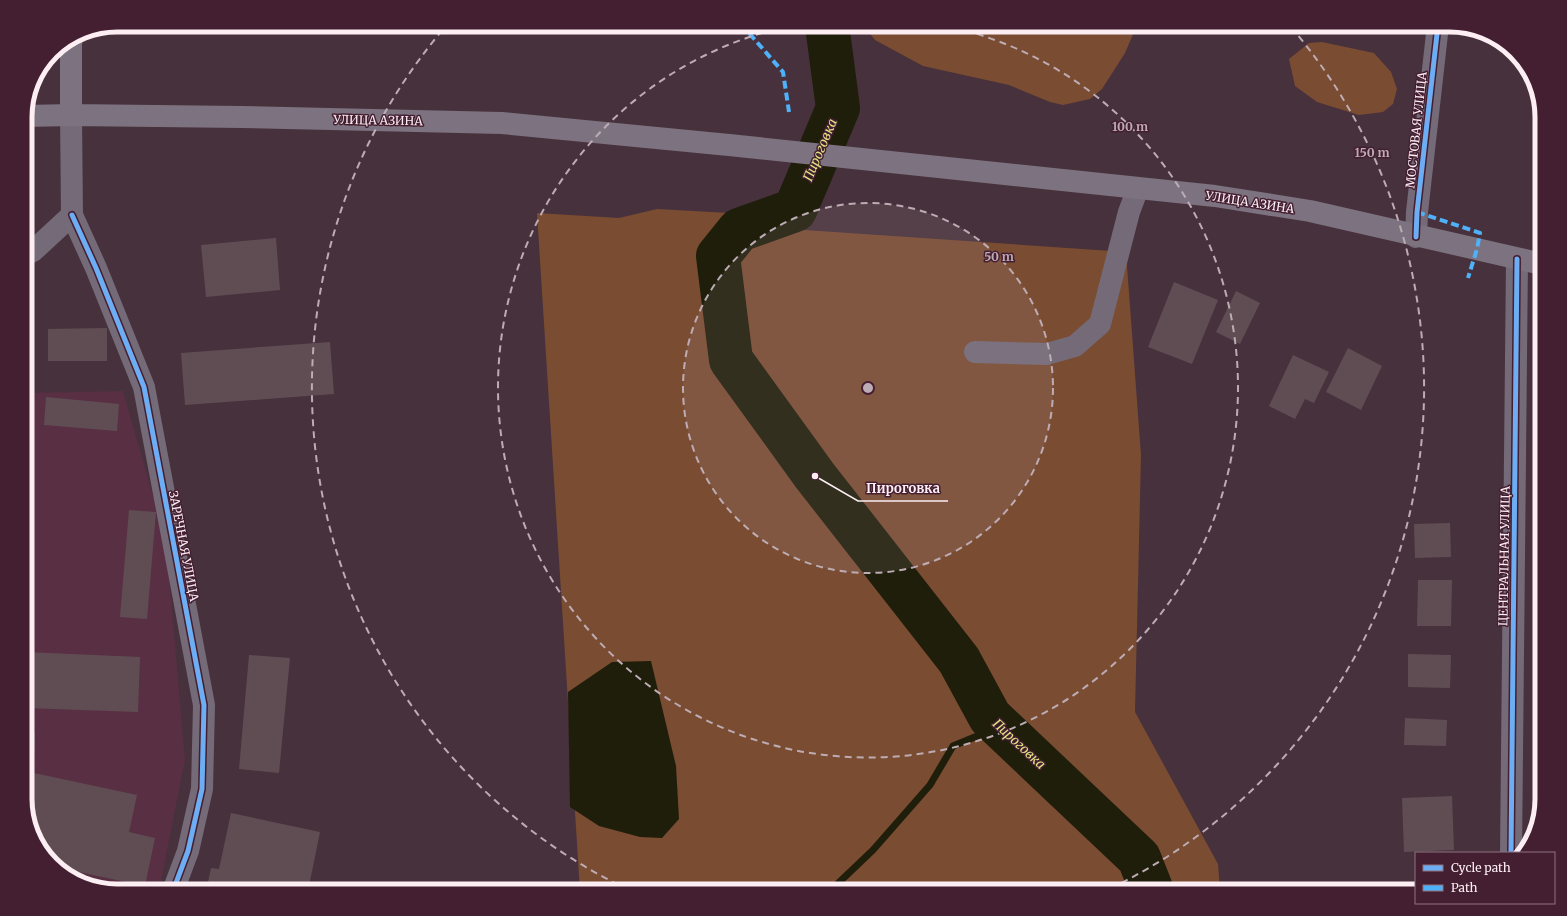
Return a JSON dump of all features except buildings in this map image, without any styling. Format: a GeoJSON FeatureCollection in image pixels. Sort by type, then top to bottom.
{"type":"FeatureCollection","features":[{"type":"Feature","properties":{"kind":"main road"},"geometry":{"type":"LineString","coordinates":[[71,46],[72,115]]}},
{"type":"Feature","properties":{"kind":"main road","name":"УЛИЦА АЗИНА"},"geometry":{"type":"LineString","coordinates":[[32,116],[241,116],[502,123],[729,145],[1215,196],[1302,210],[1416,237],[1535,263]]}},
{"type":"Feature","properties":{"kind":"street","name":"МОСТОВАЯ УЛИЦА"},"geometry":{"type":"LineString","coordinates":[[1416,237],[1418,205],[1437,32]]}},
{"type":"Feature","properties":{"kind":"street"},"geometry":{"type":"LineString","coordinates":[[32,252],[72,215],[72,115]]}},
{"type":"Feature","properties":{"kind":"street"},"geometry":{"type":"LineString","coordinates":[[974,352],[1047,354],[1075,346],[1100,324],[1129,212],[1138,188]]}},
{"type":"Feature","properties":{"kind":"street","name":"ЗАРЕЧНАЯ УЛИЦА"},"geometry":{"type":"LineString","coordinates":[[72,215],[96,268],[144,387],[204,705],[202,789],[188,851],[176,884]]}},
{"type":"Feature","properties":{"kind":"street","name":"ЦЕНТРАЛЬНАЯ УЛИЦА"},"geometry":{"type":"LineString","coordinates":[[1511,852],[1517,259]]}},
{"type":"Feature","properties":{"kind":"shaded area"},"geometry":{"type":"Polygon","coordinates":[[[869,32],[1134,32],[1125,53],[1102,89],[1090,99],[1063,105],[1050,102],[1009,85],[923,66],[875,40],[869,32]]]}},
{"type":"Feature","properties":{"kind":"shaded area"},"geometry":{"type":"Polygon","coordinates":[[[1322,42],[1374,53],[1391,72],[1397,89],[1393,104],[1383,112],[1359,115],[1317,102],[1295,86],[1289,59],[1309,43],[1322,42]]]}},
{"type":"Feature","properties":{"kind":"shaded area"},"geometry":{"type":"Polygon","coordinates":[[[657,209],[747,214],[775,228],[1126,252],[1141,455],[1135,712],[1218,864],[1219,884],[580,884],[537,213],[619,218],[657,209]]]}},
{"type":"Feature","properties":{"kind":"shaded area"},"geometry":{"type":"Polygon","coordinates":[[[123,391],[166,541],[185,760],[160,884],[106,883],[85,878],[75,873],[57,859],[46,846],[34,815],[32,804],[32,393],[123,391]]]}},
{"type":"Feature","properties":{"kind":"shaded area"},"geometry":{"type":"Polygon","coordinates":[[[651,661],[676,766],[679,819],[662,838],[640,837],[599,826],[570,807],[568,692],[612,662],[651,661]]]}},
{"type":"Feature","properties":{"kind":"waterway","name":"Пироговка"},"geometry":{"type":"LineString","coordinates":[[828,32],[838,108],[795,210],[739,230],[718,256],[731,360],[815,476],[959,660],[990,717],[1139,858],[1149,884]]}},
{"type":"Feature","properties":{"kind":"waterway"},"geometry":{"type":"LineString","coordinates":[[837,884],[873,850],[930,785],[953,746],[982,734],[990,717]]}},
{"type":"Feature","properties":{"kind":"marked path"},"geometry":{"type":"LineString","coordinates":[[746,32],[749,33],[783,72],[789,112]]}},
{"type":"Feature","properties":{"kind":"marked path"},"geometry":{"type":"LineString","coordinates":[[1417,212],[1480,233],[1477,249],[1468,278]]}},
{"type":"Feature","properties":{"kind":"cycle path"},"geometry":{"type":"LineString","coordinates":[[1416,237],[1417,212],[1437,32]]}},
{"type":"Feature","properties":{"kind":"cycle path"},"geometry":{"type":"LineString","coordinates":[[72,215],[96,268],[144,387],[204,705],[202,789],[188,851],[176,884]]}},
{"type":"Feature","properties":{"kind":"cycle path"},"geometry":{"type":"LineString","coordinates":[[1511,852],[1517,259]]}},
{"type":"Feature","properties":{"kind":"place","name":"Пироговка"},"geometry":{"type":"Point","coordinates":[815,476]}}]}
